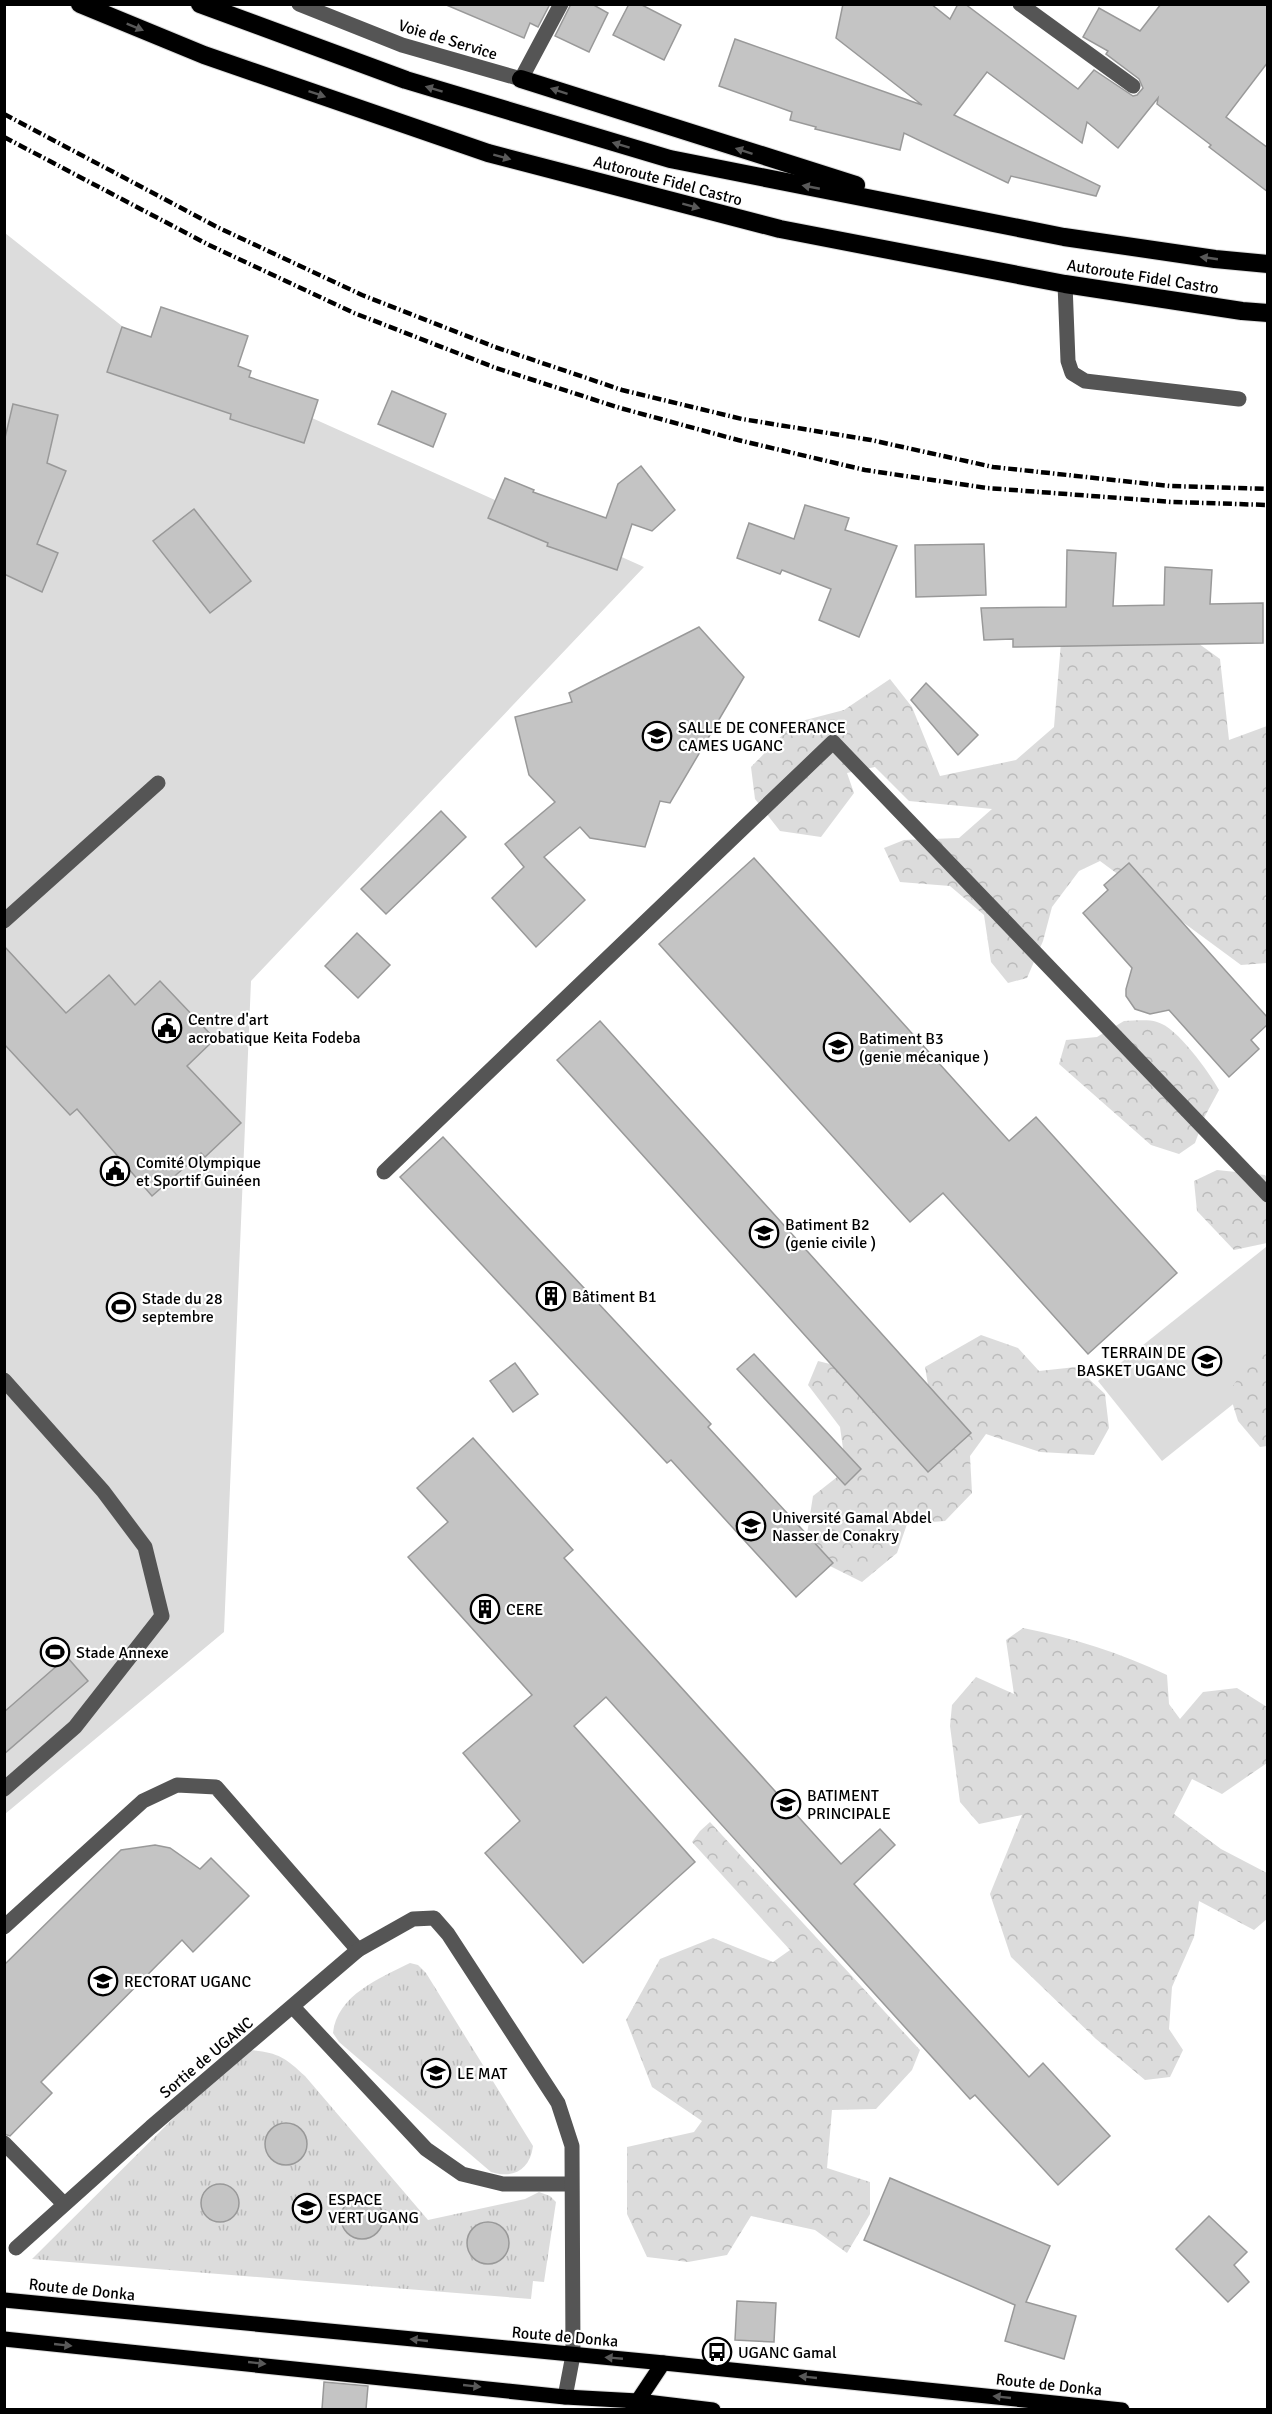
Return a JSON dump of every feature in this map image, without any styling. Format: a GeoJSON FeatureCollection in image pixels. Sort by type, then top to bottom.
{"type":"FeatureCollection","features":[{"type":"Feature","properties":{"kind":"highway","name":"Autoroute Fidel Castro"},"geometry":{"type":"LineString","coordinates":[[80,4],[204,55],[488,153],[780,229],[1065,284],[1268,313]]}},
{"type":"Feature","properties":{"kind":"highway","name":"Autoroute Fidel Castro"},"geometry":{"type":"LineString","coordinates":[[200,4],[406,80],[670,159],[1064,237],[1215,259],[1268,264]]}},
{"type":"Feature","properties":{"kind":"highway"},"geometry":{"type":"LineString","coordinates":[[521,79],[831,178],[960,214],[1064,237]]}},
{"type":"Feature","properties":{"kind":"main road","name":"Route de Donka"},"geometry":{"type":"LineString","coordinates":[[4,2300],[1122,2409]]}},
{"type":"Feature","properties":{"kind":"main road"},"geometry":{"type":"LineString","coordinates":[[4,2339],[289,2367],[635,2405],[713,2409]]}},
{"type":"Feature","properties":{"kind":"main road"},"geometry":{"type":"LineString","coordinates":[[635,2405],[663,2363]]}},
{"type":"Feature","properties":{"kind":"street","name":"Voie de Service"},"geometry":{"type":"LineString","coordinates":[[299,4],[402,45],[521,79]]}},
{"type":"Feature","properties":{"kind":"street"},"geometry":{"type":"LineString","coordinates":[[521,79],[561,4]]}},
{"type":"Feature","properties":{"kind":"street"},"geometry":{"type":"LineString","coordinates":[[1020,4],[1133,86]]}},
{"type":"Feature","properties":{"kind":"street"},"geometry":{"type":"LineString","coordinates":[[1065,284],[1068,361],[1072,373],[1085,381],[1239,399]]}},
{"type":"Feature","properties":{"kind":"street"},"geometry":{"type":"LineString","coordinates":[[384,1172],[833,742],[1268,1195]]}},
{"type":"Feature","properties":{"kind":"street"},"geometry":{"type":"LineString","coordinates":[[4,921],[158,783]]}},
{"type":"Feature","properties":{"kind":"street"},"geometry":{"type":"LineString","coordinates":[[4,1380],[103,1491],[145,1547],[162,1616],[75,1727],[4,1790]]}},
{"type":"Feature","properties":{"kind":"street"},"geometry":{"type":"LineString","coordinates":[[4,1927],[143,1801],[177,1785],[216,1787],[358,1950]]}},
{"type":"Feature","properties":{"kind":"street","name":"Sortie de UGANC"},"geometry":{"type":"LineString","coordinates":[[16,2248],[150,2127],[358,1950],[412,1919],[434,1918],[447,1934],[558,2103],[572,2146],[571,2184]]}},
{"type":"Feature","properties":{"kind":"street"},"geometry":{"type":"LineString","coordinates":[[293,2007],[426,2149],[462,2174],[503,2184],[571,2184],[573,2355],[565,2397]]}},
{"type":"Feature","properties":{"kind":"street"},"geometry":{"type":"LineString","coordinates":[[4,2143],[64,2204]]}},
{"type":"Feature","properties":{"kind":"green space","name":"Stade du 28 septembre"},"geometry":{"type":"Polygon","coordinates":[[[5,233],[122,326],[165,352],[644,567],[251,981],[224,1632],[5,1814],[5,233]]]}},
{"type":"Feature","properties":{"kind":"green space"},"geometry":{"type":"Polygon","coordinates":[[[1177,628],[1220,659],[1229,740],[1267,726],[1267,898],[1265,897],[1268,905],[1267,963],[1241,965],[1100,861],[1079,871],[1052,907],[1043,941],[1027,978],[1008,983],[991,962],[984,915],[950,886],[900,882],[884,848],[904,840],[959,838],[992,809],[909,801],[875,767],[847,773],[854,793],[821,837],[780,831],[755,799],[751,767],[794,723],[844,710],[890,679],[912,707],[940,776],[1016,760],[1054,727],[1061,642],[1177,628]]]}},
{"type":"Feature","properties":{"kind":"green space"},"geometry":{"type":"Polygon","coordinates":[[[1124,1021],[1157,1022],[1174,1032],[1192,1051],[1219,1090],[1205,1116],[1195,1143],[1179,1154],[1151,1145],[1059,1064],[1066,1040],[1097,1037],[1124,1021]]]}},
{"type":"Feature","properties":{"kind":"green space"},"geometry":{"type":"Polygon","coordinates":[[[1217,1170],[1265,1175],[1267,1178],[1267,1243],[1234,1250],[1197,1211],[1194,1181],[1217,1170]]]}},
{"type":"Feature","properties":{"kind":"green space"},"geometry":{"type":"Polygon","coordinates":[[[1266,1247],[1267,1377],[1162,1461],[1098,1381],[1266,1247]]]}},
{"type":"Feature","properties":{"kind":"green space"},"geometry":{"type":"Polygon","coordinates":[[[981,1335],[1018,1348],[1039,1371],[1076,1367],[1105,1394],[1109,1428],[1094,1455],[1040,1452],[986,1434],[970,1456],[972,1493],[945,1521],[907,1524],[897,1553],[862,1582],[804,1553],[813,1496],[846,1470],[840,1427],[808,1385],[818,1361],[870,1374],[937,1437],[925,1367],[981,1335]]]}},
{"type":"Feature","properties":{"kind":"green space"},"geometry":{"type":"Polygon","coordinates":[[[1267,1350],[1267,1446],[1260,1447],[1238,1421],[1229,1392],[1253,1356],[1267,1350]]]}},
{"type":"Feature","properties":{"kind":"green space"},"geometry":{"type":"Polygon","coordinates":[[[1023,1628],[1096,1647],[1167,1675],[1169,1704],[1180,1719],[1203,1692],[1237,1688],[1267,1707],[1267,1763],[1222,1794],[1192,1779],[1174,1814],[1221,1849],[1267,1873],[1268,1918],[1254,1930],[1199,1901],[1194,1937],[1172,1987],[1169,2029],[1183,2050],[1170,2077],[1145,2080],[1096,2039],[1011,1957],[990,1894],[1022,1815],[979,1824],[960,1802],[950,1726],[952,1705],[976,1677],[1014,1694],[1006,1640],[1023,1628]]]}},
{"type":"Feature","properties":{"kind":"green space"},"geometry":{"type":"Polygon","coordinates":[[[710,1822],[920,2050],[912,2070],[876,2109],[832,2110],[827,2168],[870,2182],[870,2214],[847,2253],[815,2230],[751,2216],[727,2255],[688,2262],[647,2257],[627,2214],[627,2147],[694,2132],[702,2121],[652,2087],[626,2020],[660,1959],[713,1938],[773,1962],[790,1950],[692,1842],[710,1822]]]}},
{"type":"Feature","properties":{"kind":"green space"},"geometry":{"type":"Polygon","coordinates":[[[410,1963],[418,1965],[426,1973],[533,2146],[528,2161],[519,2171],[506,2174],[491,2172],[339,2042],[333,2033],[342,2008],[351,1998],[362,1989],[410,1963]]]}},
{"type":"Feature","properties":{"kind":"green space"},"geometry":{"type":"Polygon","coordinates":[[[249,2050],[267,2052],[280,2057],[305,2076],[428,2220],[525,2199],[539,2192],[550,2196],[556,2202],[544,2282],[533,2281],[531,2299],[32,2259],[231,2061],[249,2050]]]}},
{"type":"Feature","properties":{"kind":"building"},"geometry":{"type":"Polygon","coordinates":[[[444,4],[550,4],[538,27],[530,23],[524,38],[444,4]]]}},
{"type":"Feature","properties":{"kind":"building"},"geometry":{"type":"Polygon","coordinates":[[[571,4],[592,4],[608,13],[589,52],[555,36],[571,4]]]}},
{"type":"Feature","properties":{"kind":"building"},"geometry":{"type":"Polygon","coordinates":[[[629,4],[640,4],[681,25],[664,60],[613,35],[629,4]]]}},
{"type":"Feature","properties":{"kind":"building"},"geometry":{"type":"Polygon","coordinates":[[[843,4],[931,4],[950,19],[958,4],[965,4],[1078,89],[1094,70],[1133,96],[1143,88],[1139,79],[1106,54],[1108,51],[1083,37],[1099,8],[1140,31],[1161,4],[1268,4],[1268,62],[1226,117],[1268,148],[1268,192],[1157,104],[1158,98],[1118,148],[1087,122],[1082,143],[987,72],[954,115],[1100,186],[1096,196],[1011,176],[1008,183],[904,133],[900,150],[815,129],[816,127],[790,120],[792,112],[719,86],[735,39],[922,105],[836,38],[843,4]]]}},
{"type":"Feature","properties":{"kind":"building"},"geometry":{"type":"Polygon","coordinates":[[[161,307],[248,336],[238,366],[251,371],[249,377],[318,400],[304,443],[230,419],[231,414],[107,372],[122,327],[151,337],[161,307]]]}},
{"type":"Feature","properties":{"kind":"building"},"geometry":{"type":"Polygon","coordinates":[[[392,391],[446,414],[433,447],[378,424],[392,391]]]}},
{"type":"Feature","properties":{"kind":"building"},"geometry":{"type":"Polygon","coordinates":[[[13,404],[58,415],[47,463],[66,471],[37,544],[58,553],[42,592],[4,574],[4,442],[13,404]]]}},
{"type":"Feature","properties":{"kind":"building"},"geometry":{"type":"Polygon","coordinates":[[[641,466],[675,510],[652,531],[632,524],[617,570],[547,546],[548,543],[488,518],[505,478],[534,490],[533,492],[606,518],[618,484],[641,466]]]}},
{"type":"Feature","properties":{"kind":"building"},"geometry":{"type":"Polygon","coordinates":[[[805,505],[849,518],[845,530],[897,546],[859,637],[819,620],[831,589],[782,570],[780,574],[737,558],[749,523],[794,539],[805,505]]]}},
{"type":"Feature","properties":{"kind":"building"},"geometry":{"type":"Polygon","coordinates":[[[194,509],[251,581],[210,613],[153,541],[194,509]]]}},
{"type":"Feature","properties":{"kind":"building"},"geometry":{"type":"Polygon","coordinates":[[[984,544],[986,595],[916,597],[915,545],[984,544]]]}},
{"type":"Feature","properties":{"kind":"building"},"geometry":{"type":"Polygon","coordinates":[[[1067,550],[1116,553],[1113,606],[1164,605],[1165,567],[1212,570],[1210,604],[1263,603],[1263,643],[1013,647],[1013,639],[984,640],[981,608],[1066,607],[1067,550]]]}},
{"type":"Feature","properties":{"kind":"building"},"geometry":{"type":"Polygon","coordinates":[[[699,627],[744,677],[670,803],[660,801],[645,847],[590,838],[580,827],[544,857],[585,900],[536,947],[492,898],[524,867],[505,844],[555,802],[529,775],[515,717],[572,702],[569,693],[699,627]]]}},
{"type":"Feature","properties":{"kind":"building"},"geometry":{"type":"Polygon","coordinates":[[[926,683],[978,735],[958,755],[911,700],[926,683]]]}},
{"type":"Feature","properties":{"kind":"building"},"geometry":{"type":"Polygon","coordinates":[[[441,811],[466,837],[386,914],[361,889],[441,811]]]}},
{"type":"Feature","properties":{"kind":"building","name":"Batiment B3 (genie mécanique )"},"geometry":{"type":"Polygon","coordinates":[[[754,858],[1009,1141],[1036,1117],[1177,1273],[1088,1354],[943,1193],[910,1222],[659,944],[754,858]]]}},
{"type":"Feature","properties":{"kind":"building"},"geometry":{"type":"Polygon","coordinates":[[[1129,863],[1268,1018],[1268,1024],[1251,1040],[1259,1049],[1229,1077],[1169,1010],[1150,1014],[1135,1009],[1126,996],[1132,968],[1083,913],[1108,890],[1104,885],[1129,863]]]}},
{"type":"Feature","properties":{"kind":"building"},"geometry":{"type":"Polygon","coordinates":[[[357,933],[390,965],[358,998],[325,966],[357,933]]]}},
{"type":"Feature","properties":{"kind":"building"},"geometry":{"type":"Polygon","coordinates":[[[4,946],[66,1013],[109,975],[135,1005],[160,981],[215,1039],[187,1066],[241,1123],[205,1157],[201,1153],[152,1196],[77,1109],[70,1115],[4,1044],[4,946]]]}},
{"type":"Feature","properties":{"kind":"building","name":"Batiment B2 (genie civile )"},"geometry":{"type":"Polygon","coordinates":[[[600,1021],[971,1433],[928,1472],[557,1060],[600,1021]]]}},
{"type":"Feature","properties":{"kind":"building","name":"Bâtiment B1"},"geometry":{"type":"Polygon","coordinates":[[[443,1137],[711,1424],[708,1427],[833,1563],[796,1597],[671,1460],[667,1463],[400,1177],[443,1137]]]}},
{"type":"Feature","properties":{"kind":"building"},"geometry":{"type":"Polygon","coordinates":[[[754,1354],[861,1469],[845,1485],[737,1369],[754,1354]]]}},
{"type":"Feature","properties":{"kind":"building"},"geometry":{"type":"Polygon","coordinates":[[[515,1363],[538,1394],[513,1412],[490,1381],[515,1363]]]}},
{"type":"Feature","properties":{"kind":"building"},"geometry":{"type":"Polygon","coordinates":[[[473,1438],[573,1550],[564,1558],[841,1864],[880,1829],[895,1845],[854,1884],[1029,2077],[1043,2063],[1110,2136],[1058,2185],[975,2095],[970,2099],[606,1697],[574,1726],[695,1862],[583,1963],[485,1853],[520,1821],[463,1753],[532,1695],[408,1557],[448,1522],[417,1488],[473,1438]]]}},
{"type":"Feature","properties":{"kind":"building"},"geometry":{"type":"Polygon","coordinates":[[[67,1657],[88,1681],[4,1754],[4,1712],[67,1657]]]}},
{"type":"Feature","properties":{"kind":"building"},"geometry":{"type":"Polygon","coordinates":[[[155,1845],[170,1848],[200,1869],[211,1858],[249,1896],[193,1952],[182,1940],[41,2082],[52,2093],[10,2136],[4,2134],[4,1965],[121,1850],[155,1845]]]}},
{"type":"Feature","properties":{"kind":"building"},"geometry":{"type":"Polygon","coordinates":[[[286,2123],[301,2129],[307,2144],[301,2159],[286,2165],[271,2159],[265,2144],[271,2129],[286,2123]]]}},
{"type":"Feature","properties":{"kind":"building"},"geometry":{"type":"Polygon","coordinates":[[[890,2178],[1050,2246],[1026,2302],[1076,2316],[1064,2359],[1005,2341],[1015,2305],[864,2240],[890,2178]]]}},
{"type":"Feature","properties":{"kind":"building"},"geometry":{"type":"Polygon","coordinates":[[[220,2184],[227,2185],[233,2190],[238,2196],[238,2210],[233,2216],[227,2221],[220,2222],[213,2221],[207,2216],[202,2210],[201,2203],[202,2196],[207,2190],[213,2185],[220,2184]]]}},
{"type":"Feature","properties":{"kind":"building"},"geometry":{"type":"Polygon","coordinates":[[[362,2197],[370,2198],[377,2203],[382,2210],[382,2226],[377,2233],[370,2238],[362,2239],[354,2238],[347,2233],[342,2226],[341,2218],[342,2210],[347,2203],[354,2198],[362,2197]]]}},
{"type":"Feature","properties":{"kind":"building"},"geometry":{"type":"Polygon","coordinates":[[[1209,2216],[1247,2252],[1234,2265],[1249,2282],[1228,2302],[1176,2249],[1209,2216]]]}},
{"type":"Feature","properties":{"kind":"building"},"geometry":{"type":"Polygon","coordinates":[[[488,2222],[503,2228],[509,2243],[503,2258],[488,2264],[473,2258],[467,2243],[473,2228],[488,2222]]]}},
{"type":"Feature","properties":{"kind":"building"},"geometry":{"type":"Polygon","coordinates":[[[737,2301],[776,2303],[774,2342],[735,2340],[737,2301]]]}},
{"type":"Feature","properties":{"kind":"building"},"geometry":{"type":"Polygon","coordinates":[[[324,2382],[368,2386],[366,2409],[322,2409],[324,2382]]]}},
{"type":"Feature","properties":{"kind":"railway"},"geometry":{"type":"LineString","coordinates":[[4,114],[217,227],[362,295],[495,347],[622,390],[742,419],[871,440],[993,467],[1170,486],[1268,489]]}},
{"type":"Feature","properties":{"kind":"railway"},"geometry":{"type":"LineString","coordinates":[[4,137],[209,245],[354,313],[496,368],[620,408],[738,440],[865,470],[987,488],[1172,502],[1268,505]]}},
{"type":"Feature","properties":{"kind":"place","name":"SALLE DE CONFERANCE CAMES UGANC"},"geometry":{"type":"Point","coordinates":[657,736]}},
{"type":"Feature","properties":{"kind":"place","name":"Centre d'art acrobatique Keita Fodeba"},"geometry":{"type":"Point","coordinates":[167,1028]}},
{"type":"Feature","properties":{"kind":"place","name":"Batiment B3 (genie mécanique )"},"geometry":{"type":"Point","coordinates":[838,1047]}},
{"type":"Feature","properties":{"kind":"place","name":"Comité Olympique et Sportif Guinéen"},"geometry":{"type":"Point","coordinates":[115,1171]}},
{"type":"Feature","properties":{"kind":"place","name":"Batiment B2 (genie civile )"},"geometry":{"type":"Point","coordinates":[764,1233]}},
{"type":"Feature","properties":{"kind":"place","name":"Bâtiment B1"},"geometry":{"type":"Point","coordinates":[551,1296]}},
{"type":"Feature","properties":{"kind":"place","name":"Stade du 28 septembre"},"geometry":{"type":"Point","coordinates":[121,1307]}},
{"type":"Feature","properties":{"kind":"place","name":"TERRAIN DE BASKET UGANC"},"geometry":{"type":"Point","coordinates":[1207,1361]}},
{"type":"Feature","properties":{"kind":"place","name":"Université Gamal Abdel Nasser de Conakry"},"geometry":{"type":"Point","coordinates":[751,1526]}},
{"type":"Feature","properties":{"kind":"place","name":"CERE"},"geometry":{"type":"Point","coordinates":[485,1609]}},
{"type":"Feature","properties":{"kind":"place","name":"Stade Annexe"},"geometry":{"type":"Point","coordinates":[55,1652]}},
{"type":"Feature","properties":{"kind":"place","name":"BATIMENT PRINCIPALE"},"geometry":{"type":"Point","coordinates":[786,1804]}},
{"type":"Feature","properties":{"kind":"place","name":"RECTORAT UGANC"},"geometry":{"type":"Point","coordinates":[103,1981]}},
{"type":"Feature","properties":{"kind":"place","name":"LE MAT"},"geometry":{"type":"Point","coordinates":[436,2073]}},
{"type":"Feature","properties":{"kind":"place","name":"ESPACE VERT UGANG"},"geometry":{"type":"Point","coordinates":[307,2208]}},
{"type":"Feature","properties":{"kind":"place","name":"UGANC Gamal"},"geometry":{"type":"Point","coordinates":[717,2352]}}]}
